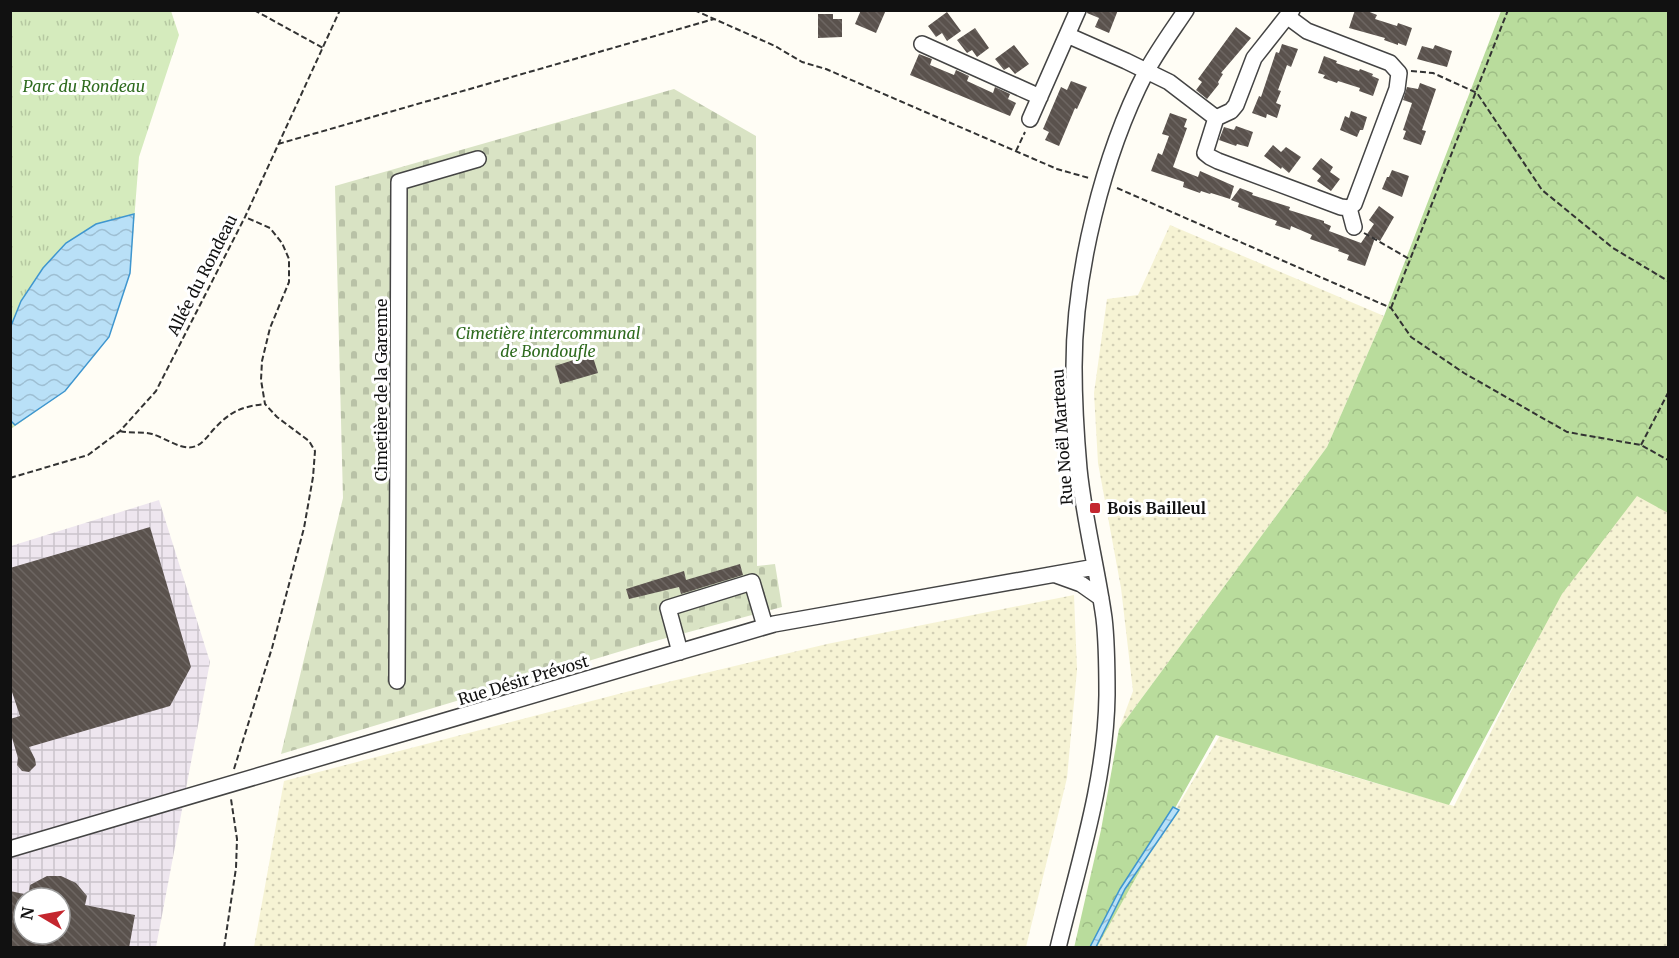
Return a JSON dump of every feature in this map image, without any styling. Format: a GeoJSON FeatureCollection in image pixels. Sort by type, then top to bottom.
{"type":"FeatureCollection","features":[{"type":"Feature","properties":{"kind":"street"},"geometry":{"type":"LineString","coordinates":[[1030,119],[1078,10]]}},
{"type":"Feature","properties":{"kind":"street","name":"Rue Noël Marteau"},"geometry":{"type":"LineString","coordinates":[[1058,948],[1096,790],[1105,738],[1107,659],[1104,620],[1079,471],[1074,366],[1082,282],[1090,234],[1128,110],[1147,72],[1185,10]]}},
{"type":"Feature","properties":{"kind":"street"},"geometry":{"type":"LineString","coordinates":[[1290,14],[1307,31],[1390,63],[1399,73],[1397,88],[1354,204],[1348,208],[1210,157],[1200,157],[1216,118],[1231,111],[1236,105],[1254,58],[1290,14]]}},
{"type":"Feature","properties":{"kind":"street"},"geometry":{"type":"LineString","coordinates":[[1067,35],[1168,82],[1216,118]]}},
{"type":"Feature","properties":{"kind":"street"},"geometry":{"type":"LineString","coordinates":[[922,44],[1040,97]]}},
{"type":"Feature","properties":{"kind":"street","name":"Cimetière de la Garenne"},"geometry":{"type":"LineString","coordinates":[[398,681],[399,182],[478,159]]}},
{"type":"Feature","properties":{"kind":"street"},"geometry":{"type":"LineString","coordinates":[[1348,208],[1354,227]]}},
{"type":"Feature","properties":{"kind":"street","name":"Rue Désir Prévost"},"geometry":{"type":"LineString","coordinates":[[10,849],[765,626],[900,600],[1095,567]]}},
{"type":"Feature","properties":{"kind":"street"},"geometry":{"type":"LineString","coordinates":[[1053,574],[1072,580],[1101,598]]}},
{"type":"Feature","properties":{"kind":"street"},"geometry":{"type":"LineString","coordinates":[[680,652],[668,608],[752,582],[765,626]]}},
{"type":"Feature","properties":{"kind":"path"},"geometry":{"type":"LineString","coordinates":[[254,10],[323,48]]}},
{"type":"Feature","properties":{"kind":"path","name":"Allée du Rondeau"},"geometry":{"type":"LineString","coordinates":[[10,478],[88,455],[120,431],[156,391],[245,217],[340,10]]}},
{"type":"Feature","properties":{"kind":"path"},"geometry":{"type":"LineString","coordinates":[[694,10],[775,46],[802,62],[826,69],[1057,169],[1105,182],[1391,308],[1412,337],[1464,373],[1567,432],[1641,445],[1668,460]]}},
{"type":"Feature","properties":{"kind":"path"},"geometry":{"type":"LineString","coordinates":[[1391,308],[1508,10]]}},
{"type":"Feature","properties":{"kind":"path"},"geometry":{"type":"LineString","coordinates":[[278,144],[714,19]]}},
{"type":"Feature","properties":{"kind":"path"},"geometry":{"type":"LineString","coordinates":[[1399,73],[1416,70],[1433,73],[1477,93],[1542,190],[1613,248],[1668,281]]}},
{"type":"Feature","properties":{"kind":"path"},"geometry":{"type":"LineString","coordinates":[[1016,151],[1030,119]]}},
{"type":"Feature","properties":{"kind":"path"},"geometry":{"type":"LineString","coordinates":[[224,948],[236,868],[237,839],[230,783],[285,601],[304,528],[315,451],[309,441],[277,417],[265,404],[261,380],[262,361],[270,328],[289,282],[289,259],[282,243],[270,228],[245,217]]}},
{"type":"Feature","properties":{"kind":"path"},"geometry":{"type":"LineString","coordinates":[[1354,227],[1411,260]]}},
{"type":"Feature","properties":{"kind":"path"},"geometry":{"type":"LineString","coordinates":[[1641,445],[1668,393]]}},
{"type":"Feature","properties":{"kind":"path"},"geometry":{"type":"LineString","coordinates":[[120,431],[151,434],[185,448],[195,447],[234,411],[265,404]]}},
{"type":"Feature","properties":{"kind":"shaded area"},"geometry":{"type":"Polygon","coordinates":[[[1170,225],[1384,316],[1327,447],[1119,729],[1133,691],[1121,588],[1098,463],[1094,393],[1107,299],[1138,295],[1170,225]]]}},
{"type":"Feature","properties":{"kind":"shaded area"},"geometry":{"type":"Polygon","coordinates":[[[1630,484],[1668,507],[1668,947],[1093,948],[1222,732],[1334,771],[1454,806],[1560,594],[1630,484]]]}},
{"type":"Feature","properties":{"kind":"shaded area"},"geometry":{"type":"Polygon","coordinates":[[[159,500],[210,662],[156,947],[11,948],[11,546],[159,500]]]}},
{"type":"Feature","properties":{"kind":"shaded area"},"geometry":{"type":"Polygon","coordinates":[[[1074,595],[1077,670],[1067,778],[1026,947],[254,947],[284,781],[626,692],[827,644],[1074,595]]]}},
{"type":"Feature","properties":{"kind":"green space","name":"Parc du Rondeau"},"geometry":{"type":"Polygon","coordinates":[[[11,11],[171,11],[179,35],[139,157],[130,273],[109,337],[65,391],[11,429],[11,11]]]}},
{"type":"Feature","properties":{"kind":"green space"},"geometry":{"type":"Polygon","coordinates":[[[1501,11],[1668,11],[1668,513],[1637,496],[1562,594],[1449,805],[1216,735],[1097,947],[1074,948],[1101,830],[1119,729],[1327,447],[1384,316],[1501,11]]]}},
{"type":"Feature","properties":{"kind":"green space","name":"Cimetière intercommunal de Bondoufle"},"geometry":{"type":"Polygon","coordinates":[[[674,89],[756,136],[757,566],[775,564],[782,607],[648,643],[281,754],[343,498],[335,186],[674,89]]]}},
{"type":"Feature","properties":{"kind":"water"},"geometry":{"type":"Polygon","coordinates":[[[134,214],[130,273],[109,337],[65,391],[15,425],[11,421],[11,326],[21,301],[43,268],[66,243],[96,224],[134,214]]]}},
{"type":"Feature","properties":{"kind":"water"},"geometry":{"type":"Polygon","coordinates":[[[1173,807],[1179,810],[1125,889],[1096,947],[1090,947],[1120,889],[1173,807]]]}},
{"type":"Feature","properties":{"kind":"building"},"geometry":{"type":"Polygon","coordinates":[[[861,10],[886,10],[876,33],[855,24],[861,10]]]}},
{"type":"Feature","properties":{"kind":"building"},"geometry":{"type":"Polygon","coordinates":[[[1088,10],[1118,10],[1109,33],[1095,27],[1099,18],[1087,13],[1088,10]]]}},
{"type":"Feature","properties":{"kind":"building"},"geometry":{"type":"Polygon","coordinates":[[[1355,10],[1365,10],[1377,15],[1375,19],[1412,28],[1406,46],[1349,28],[1355,10]]]}},
{"type":"Feature","properties":{"kind":"building"},"geometry":{"type":"Polygon","coordinates":[[[947,12],[961,31],[947,41],[942,33],[936,37],[928,26],[947,12]]]}},
{"type":"Feature","properties":{"kind":"building"},"geometry":{"type":"Polygon","coordinates":[[[818,14],[833,14],[833,19],[842,19],[842,37],[818,38],[818,14]]]}},
{"type":"Feature","properties":{"kind":"building"},"geometry":{"type":"Polygon","coordinates":[[[1236,27],[1251,38],[1221,73],[1223,74],[1219,84],[1207,99],[1196,90],[1202,82],[1198,79],[1236,27]]]}},
{"type":"Feature","properties":{"kind":"building"},"geometry":{"type":"Polygon","coordinates":[[[975,28],[989,48],[977,57],[972,50],[967,53],[957,40],[975,28]]]}},
{"type":"Feature","properties":{"kind":"building"},"geometry":{"type":"Polygon","coordinates":[[[1282,44],[1298,49],[1291,67],[1287,65],[1278,90],[1281,91],[1276,103],[1281,105],[1277,118],[1267,114],[1266,118],[1252,113],[1259,96],[1261,97],[1276,52],[1279,53],[1282,44]]]}},
{"type":"Feature","properties":{"kind":"building"},"geometry":{"type":"Polygon","coordinates":[[[1014,45],[1029,64],[1015,74],[1009,67],[1004,70],[995,59],[1014,45]]]}},
{"type":"Feature","properties":{"kind":"building"},"geometry":{"type":"Polygon","coordinates":[[[1435,45],[1452,51],[1447,67],[1417,59],[1422,46],[1433,49],[1435,45]]]}},
{"type":"Feature","properties":{"kind":"building"},"geometry":{"type":"Polygon","coordinates":[[[919,54],[932,59],[930,65],[954,75],[956,70],[969,76],[967,81],[993,93],[995,87],[1010,94],[1008,99],[1016,103],[1010,116],[910,75],[919,54]]]}},
{"type":"Feature","properties":{"kind":"building"},"geometry":{"type":"Polygon","coordinates":[[[1324,56],[1337,61],[1336,63],[1373,74],[1372,76],[1379,79],[1373,96],[1359,91],[1360,88],[1323,78],[1325,75],[1318,73],[1324,56]]]}},
{"type":"Feature","properties":{"kind":"building"},"geometry":{"type":"Polygon","coordinates":[[[1071,81],[1087,87],[1077,109],[1075,108],[1059,146],[1045,140],[1049,132],[1043,129],[1061,87],[1067,90],[1071,81]]]}},
{"type":"Feature","properties":{"kind":"building"},"geometry":{"type":"Polygon","coordinates":[[[1420,83],[1436,89],[1422,130],[1426,131],[1421,145],[1403,139],[1406,131],[1403,130],[1412,103],[1403,100],[1407,87],[1418,89],[1420,83]]]}},
{"type":"Feature","properties":{"kind":"building"},"geometry":{"type":"Polygon","coordinates":[[[1351,111],[1367,117],[1363,130],[1360,130],[1357,137],[1340,130],[1345,116],[1349,118],[1351,111]]]}},
{"type":"Feature","properties":{"kind":"building"},"geometry":{"type":"Polygon","coordinates":[[[1170,113],[1187,119],[1184,127],[1187,128],[1173,167],[1198,177],[1200,171],[1234,186],[1230,199],[1183,187],[1184,182],[1151,171],[1158,153],[1162,155],[1169,136],[1162,134],[1170,113]]]}},
{"type":"Feature","properties":{"kind":"building"},"geometry":{"type":"Polygon","coordinates":[[[1236,126],[1253,132],[1248,147],[1237,144],[1236,146],[1219,140],[1224,127],[1234,130],[1236,126]]]}},
{"type":"Feature","properties":{"kind":"building"},"geometry":{"type":"Polygon","coordinates":[[[1273,145],[1281,152],[1286,147],[1301,157],[1289,173],[1264,156],[1273,145]]]}},
{"type":"Feature","properties":{"kind":"building"},"geometry":{"type":"Polygon","coordinates":[[[1321,158],[1333,167],[1330,172],[1340,179],[1331,191],[1317,181],[1321,176],[1312,169],[1321,158]]]}},
{"type":"Feature","properties":{"kind":"building"},"geometry":{"type":"Polygon","coordinates":[[[1392,170],[1409,176],[1402,197],[1382,189],[1392,170]]]}},
{"type":"Feature","properties":{"kind":"building"},"geometry":{"type":"Polygon","coordinates":[[[1240,188],[1253,193],[1252,195],[1290,207],[1289,210],[1324,221],[1331,226],[1329,231],[1361,243],[1374,224],[1369,220],[1379,206],[1394,217],[1380,241],[1375,238],[1365,266],[1347,260],[1349,255],[1338,251],[1339,249],[1310,239],[1312,235],[1291,226],[1290,230],[1275,225],[1277,221],[1238,207],[1239,203],[1231,200],[1240,188]]]}},
{"type":"Feature","properties":{"kind":"building"},"geometry":{"type":"Polygon","coordinates":[[[592,354],[598,373],[560,384],[555,366],[592,354]]]}},
{"type":"Feature","properties":{"kind":"building"},"geometry":{"type":"Polygon","coordinates":[[[150,527],[191,667],[170,706],[29,747],[36,765],[29,772],[22,771],[17,765],[18,758],[10,731],[10,719],[20,716],[10,686],[10,568],[150,527]]]}},
{"type":"Feature","properties":{"kind":"building"},"geometry":{"type":"Polygon","coordinates":[[[740,564],[743,575],[681,594],[679,587],[629,599],[626,589],[684,571],[686,580],[740,564]]]}},
{"type":"Feature","properties":{"kind":"building"},"geometry":{"type":"Polygon","coordinates":[[[47,876],[61,876],[76,883],[87,896],[85,905],[135,915],[129,948],[10,948],[10,891],[12,891],[12,946],[72,946],[72,886],[30,885],[47,876]]]}},
{"type":"Feature","properties":{"kind":"place","name":"Bois Bailleul"},"geometry":{"type":"Point","coordinates":[1095,508]}}]}
